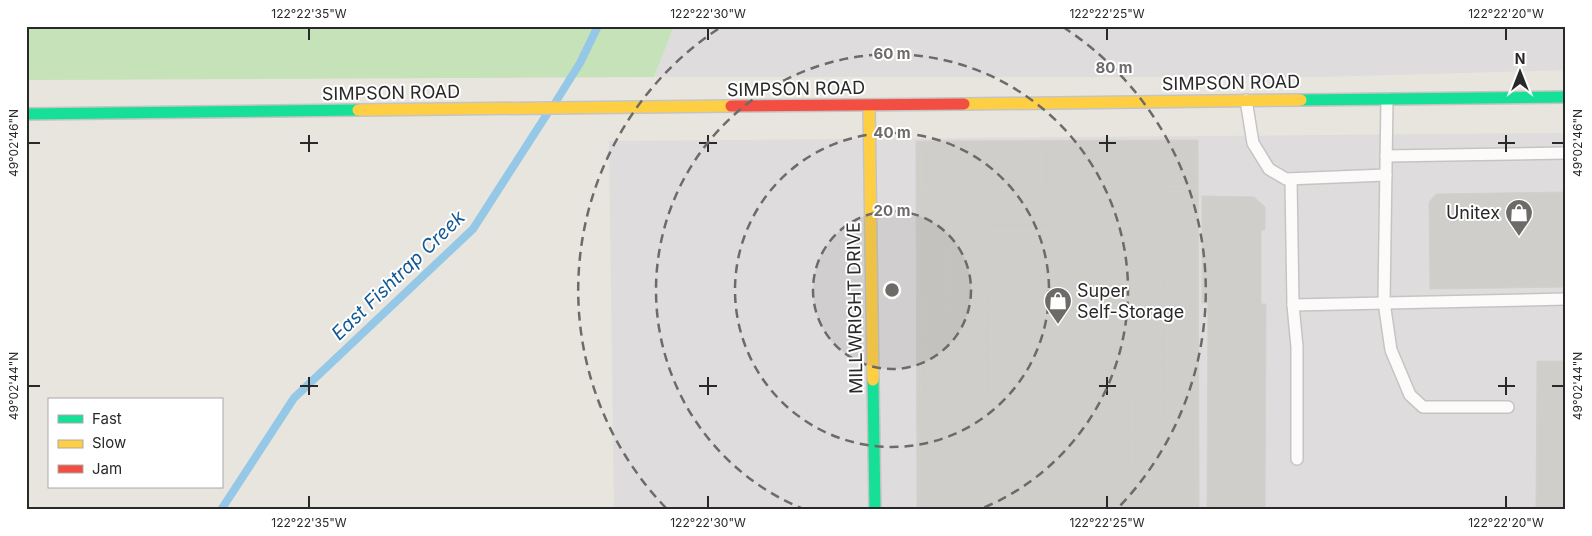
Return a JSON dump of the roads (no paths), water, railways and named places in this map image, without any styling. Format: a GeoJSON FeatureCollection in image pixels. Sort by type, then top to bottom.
{"type":"FeatureCollection","features":[{"type":"Feature","properties":{"kind":"main road","name":"SIMPSON ROAD"},"geometry":{"type":"LineString","coordinates":[[26,114],[1566,97]]}},
{"type":"Feature","properties":{"kind":"main road","name":"MILLWRIGHT DRIVE"},"geometry":{"type":"LineString","coordinates":[[869,105],[875,510]]}},
{"type":"Feature","properties":{"kind":"lane"},"geometry":{"type":"LineString","coordinates":[[1387,99],[1384,302],[1391,350],[1410,395],[1423,407],[1508,407]]}},
{"type":"Feature","properties":{"kind":"lane"},"geometry":{"type":"LineString","coordinates":[[1246,100],[1253,143],[1259,156],[1269,169],[1286,179],[1386,175]]}},
{"type":"Feature","properties":{"kind":"lane"},"geometry":{"type":"LineString","coordinates":[[1386,156],[1566,153]]}},
{"type":"Feature","properties":{"kind":"lane"},"geometry":{"type":"LineString","coordinates":[[1291,179],[1297,348],[1297,459]]}},
{"type":"Feature","properties":{"kind":"lane"},"geometry":{"type":"LineString","coordinates":[[1294,305],[1566,299]]}},
{"type":"Feature","properties":{"kind":"waterway","name":"East Fishtrap Creek"},"geometry":{"type":"LineString","coordinates":[[555,103],[580,63],[598,26]]}},
{"type":"Feature","properties":{"kind":"waterway","name":"East Fishtrap Creek"},"geometry":{"type":"LineString","coordinates":[[221,510],[294,398],[473,229],[547,114]]}},
{"type":"Feature","properties":{"kind":"place","name":"Unitex"},"geometry":{"type":"Point","coordinates":[1519,237]}},
{"type":"Feature","properties":{"kind":"place","name":"Super Self-Storage"},"geometry":{"type":"Point","coordinates":[1058,325]}}]}
